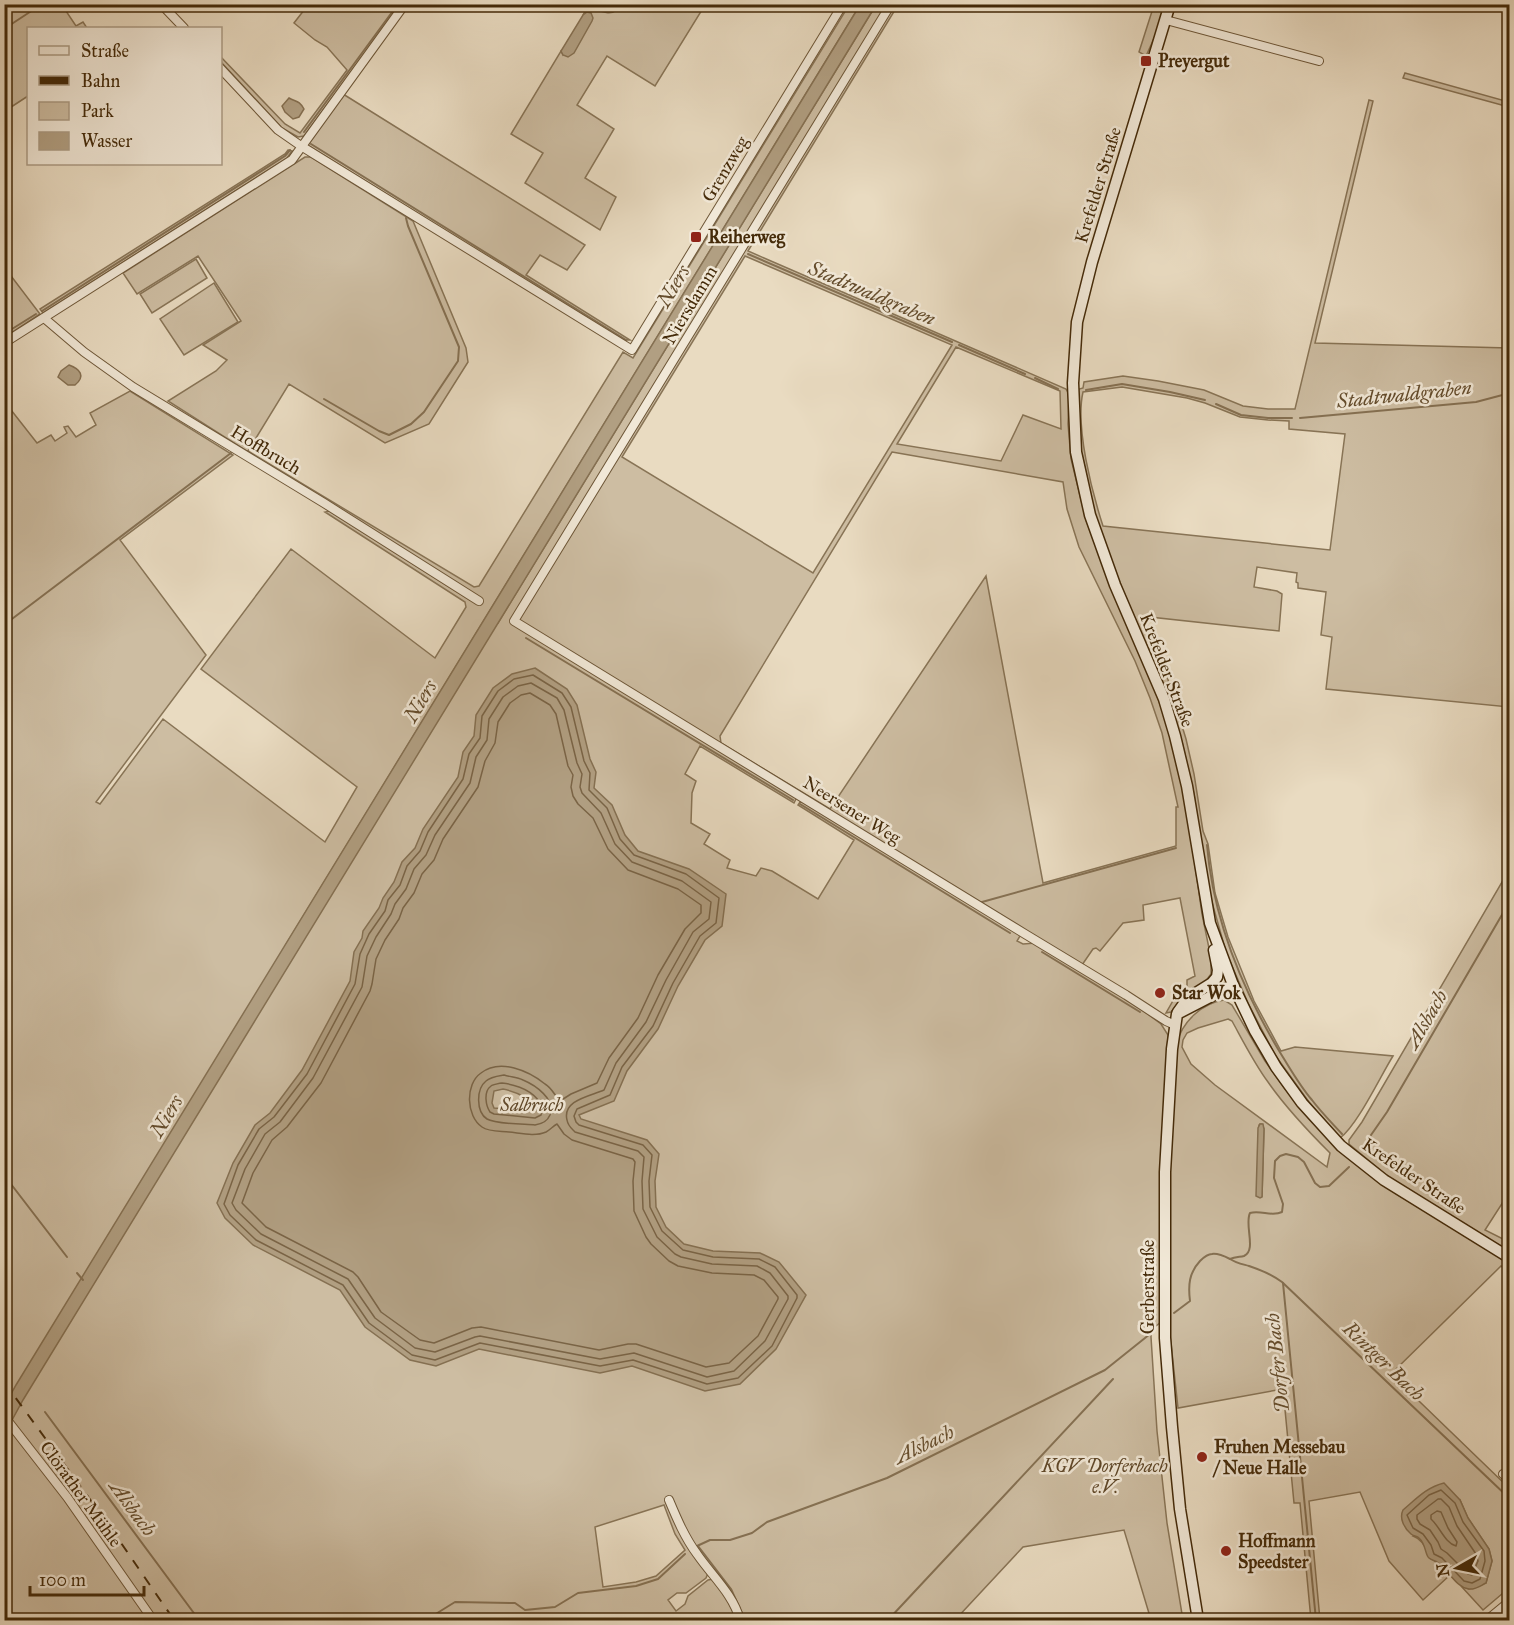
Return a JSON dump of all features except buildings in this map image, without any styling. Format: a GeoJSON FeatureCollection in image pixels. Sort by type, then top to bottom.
{"type":"FeatureCollection","features":[{"type":"Feature","properties":{"kind":"main road","name":"Krefelder Straße"},"geometry":{"type":"LineString","coordinates":[[1170,4],[1092,262],[1077,322],[1073,383],[1076,452],[1090,515],[1115,585],[1156,678],[1175,736],[1187,786],[1210,923],[1233,985],[1255,1031],[1302,1103],[1341,1146],[1384,1180],[1509,1258]]}},
{"type":"Feature","properties":{"kind":"main road"},"geometry":{"type":"LineString","coordinates":[[1176,1019],[1188,998],[1212,983],[1216,977],[1218,970],[1210,923]]}},
{"type":"Feature","properties":{"kind":"main road"},"geometry":{"type":"LineString","coordinates":[[1176,1019],[1233,985]]}},
{"type":"Feature","properties":{"kind":"main road","name":"Gerberstraße"},"geometry":{"type":"LineString","coordinates":[[1176,1019],[1172,1049],[1165,1172],[1165,1338],[1180,1509],[1198,1620]]}},
{"type":"Feature","properties":{"kind":"street"},"geometry":{"type":"LineString","coordinates":[[161,4],[183,27]]}},
{"type":"Feature","properties":{"kind":"street"},"geometry":{"type":"LineString","coordinates":[[4,343],[292,160],[405,4]]}},
{"type":"Feature","properties":{"kind":"street","name":"Grenzweg"},"geometry":{"type":"LineString","coordinates":[[301,146],[632,350],[843,4]]}},
{"type":"Feature","properties":{"kind":"street","name":"Niersdamm"},"geometry":{"type":"LineString","coordinates":[[514,621],[891,4]]}},
{"type":"Feature","properties":{"kind":"street"},"geometry":{"type":"LineString","coordinates":[[1166,20],[1319,61]]}},
{"type":"Feature","properties":{"kind":"street"},"geometry":{"type":"LineString","coordinates":[[222,70],[278,130],[301,146]]}},
{"type":"Feature","properties":{"kind":"street","name":"Hoffbruch"},"geometry":{"type":"LineString","coordinates":[[44,318],[84,352],[133,387],[324,503],[479,601]]}},
{"type":"Feature","properties":{"kind":"street","name":"Neersener Weg"},"geometry":{"type":"LineString","coordinates":[[514,621],[1126,994],[1166,1021],[1176,1019]]}},
{"type":"Feature","properties":{"kind":"street","name":"Clörather Mühle"},"geometry":{"type":"LineString","coordinates":[[4,1416],[67,1497],[153,1620]]}},
{"type":"Feature","properties":{"kind":"street"},"geometry":{"type":"LineString","coordinates":[[669,1500],[685,1536],[697,1555],[727,1592],[740,1620]]}},
{"type":"Feature","properties":{"kind":"street"},"geometry":{"type":"LineString","coordinates":[[1487,1620],[1509,1600]]}},
{"type":"Feature","properties":{"kind":"green space"},"geometry":{"type":"Polygon","coordinates":[[[4,5],[62,5],[76,26],[83,22],[86,27],[27,27],[27,97],[5,111],[4,5]]]}},
{"type":"Feature","properties":{"kind":"green space"},"geometry":{"type":"Polygon","coordinates":[[[308,5],[401,5],[304,136],[298,137],[282,128],[222,63],[222,58],[285,124],[300,133],[347,70],[327,47],[294,23],[308,5]]]}},
{"type":"Feature","properties":{"kind":"green space"},"geometry":{"type":"Polygon","coordinates":[[[579,5],[589,5],[601,11],[610,12],[618,9],[620,5],[705,5],[655,86],[607,56],[577,105],[614,129],[585,178],[616,197],[600,230],[525,183],[543,153],[511,134],[561,51],[563,55],[587,12],[583,15],[586,9],[579,5]]]}},
{"type":"Feature","properties":{"kind":"green space","name":"Salbruch"},"geometry":{"type":"Polygon","coordinates":[[[849,5],[860,5],[285,946],[291,950],[492,620],[498,623],[876,5],[898,5],[748,251],[1066,389],[1069,394],[1068,424],[1071,459],[1086,520],[1107,576],[1145,663],[1169,729],[1186,801],[1202,914],[1211,958],[1211,974],[1205,982],[1181,1000],[1171,1012],[1166,1013],[1174,999],[1187,988],[1187,980],[1195,976],[1180,898],[1143,905],[1144,920],[1123,923],[1100,951],[1093,949],[1082,965],[524,623],[521,628],[795,795],[794,803],[700,746],[685,774],[696,781],[692,793],[691,823],[710,834],[704,844],[730,860],[727,868],[756,876],[761,868],[772,871],[818,899],[854,840],[798,805],[800,802],[806,803],[1016,930],[1020,936],[1017,941],[1023,944],[1036,943],[1125,997],[1161,1024],[1168,1035],[1160,1199],[1161,1322],[1151,1330],[1151,1337],[1157,1431],[1167,1523],[1183,1620],[1151,1620],[1124,1530],[1023,1547],[955,1620],[744,1620],[732,1594],[698,1550],[693,1553],[708,1573],[706,1578],[686,1593],[677,1593],[668,1600],[676,1611],[685,1604],[688,1596],[708,1580],[713,1579],[726,1597],[737,1620],[5,1620],[4,401],[37,443],[51,435],[55,441],[67,433],[64,427],[68,426],[76,437],[96,425],[90,413],[130,391],[233,455],[120,540],[206,655],[96,802],[100,804],[163,719],[325,842],[357,787],[201,669],[291,549],[435,658],[466,607],[465,602],[325,512],[330,511],[470,600],[474,595],[168,401],[216,371],[227,360],[203,345],[241,321],[198,256],[137,294],[123,273],[305,157],[311,157],[413,221],[466,348],[468,362],[429,424],[385,443],[289,384],[248,451],[474,587],[479,586],[623,352],[633,358],[849,5]],[[745,256],[622,457],[813,573],[952,345],[745,256]],[[956,347],[897,444],[1001,461],[1023,415],[1061,429],[1060,391],[956,347]],[[892,452],[720,736],[721,743],[830,809],[986,576],[1043,883],[1176,846],[1176,807],[1178,807],[1162,733],[1135,661],[1079,547],[1067,509],[1063,482],[892,452]],[[664,1505],[595,1527],[603,1587],[636,1582],[656,1576],[685,1550],[675,1534],[664,1505]]]}},
{"type":"Feature","properties":{"kind":"green space"},"geometry":{"type":"Polygon","coordinates":[[[1154,5],[1166,5],[1146,56],[1139,52],[1154,5]]]}},
{"type":"Feature","properties":{"kind":"green space"},"geometry":{"type":"Polygon","coordinates":[[[1405,73],[1509,102],[1509,107],[1403,78],[1405,73]]]}},
{"type":"Feature","properties":{"kind":"green space"},"geometry":{"type":"Polygon","coordinates":[[[343,94],[585,245],[567,270],[540,255],[526,275],[630,340],[621,340],[306,144],[343,94]]]}},
{"type":"Feature","properties":{"kind":"green space"},"geometry":{"type":"Polygon","coordinates":[[[1369,100],[1373,101],[1315,343],[1509,348],[1509,707],[1326,689],[1332,637],[1321,635],[1326,592],[1298,588],[1297,573],[1257,567],[1254,587],[1282,594],[1279,631],[1140,616],[1162,660],[1186,739],[1203,831],[1208,844],[1215,893],[1228,937],[1254,1001],[1281,1051],[1295,1047],[1393,1056],[1354,1123],[1340,1138],[1309,1102],[1275,1055],[1248,1003],[1226,952],[1208,888],[1194,794],[1182,742],[1164,687],[1092,510],[1078,440],[1076,390],[1083,388],[1084,382],[1123,376],[1204,390],[1243,406],[1295,409],[1369,100]],[[1122,387],[1083,392],[1081,423],[1083,441],[1094,496],[1103,526],[1330,550],[1345,434],[1289,429],[1289,421],[1240,417],[1187,398],[1122,387]]]}},
{"type":"Feature","properties":{"kind":"green space"},"geometry":{"type":"Polygon","coordinates":[[[288,150],[292,151],[287,158],[43,313],[40,309],[285,154],[288,150]]]}},
{"type":"Feature","properties":{"kind":"green space"},"geometry":{"type":"Polygon","coordinates":[[[196,259],[207,278],[152,313],[140,294],[196,259]]]}},
{"type":"Feature","properties":{"kind":"green space"},"geometry":{"type":"Polygon","coordinates":[[[5,268],[40,314],[5,337],[5,268]]]}},
{"type":"Feature","properties":{"kind":"green space"},"geometry":{"type":"Polygon","coordinates":[[[214,283],[238,322],[184,355],[160,319],[214,283]]]}},
{"type":"Feature","properties":{"kind":"green space"},"geometry":{"type":"Polygon","coordinates":[[[1509,870],[1509,1205],[1503,1202],[1485,1230],[1509,1242],[1509,1252],[1396,1183],[1349,1144],[1349,1140],[1362,1122],[1509,870]]]}},
{"type":"Feature","properties":{"kind":"green space"},"geometry":{"type":"Polygon","coordinates":[[[1224,1000],[1232,1005],[1265,1061],[1285,1089],[1356,1164],[1398,1195],[1509,1263],[1509,1271],[1501,1266],[1391,1374],[1509,1488],[1509,1588],[1483,1610],[1461,1586],[1469,1589],[1486,1583],[1492,1561],[1489,1549],[1468,1518],[1460,1500],[1413,1536],[1450,1575],[1423,1600],[1389,1561],[1360,1492],[1309,1501],[1320,1620],[1311,1620],[1300,1503],[1294,1503],[1283,1389],[1178,1408],[1168,1315],[1168,1202],[1177,1043],[1188,1021],[1201,1009],[1224,1000]],[[1228,1019],[1187,1033],[1182,1047],[1191,1064],[1215,1085],[1327,1167],[1330,1153],[1275,1092],[1253,1060],[1232,1021],[1228,1019]],[[1259,1125],[1262,1197],[1264,1129],[1259,1125]]]}},
{"type":"Feature","properties":{"kind":"water"},"geometry":{"type":"Polygon","coordinates":[[[589,5],[620,5],[611,13],[602,12],[589,5]]]}},
{"type":"Feature","properties":{"kind":"water"},"geometry":{"type":"Polygon","coordinates":[[[860,5],[876,5],[23,1400],[5,1433],[5,1405],[16,1385],[860,5]]]}},
{"type":"Feature","properties":{"kind":"water"},"geometry":{"type":"Polygon","coordinates":[[[587,12],[591,13],[592,21],[574,53],[568,57],[563,55],[561,51],[587,12]]]}},
{"type":"Feature","properties":{"kind":"water"},"geometry":{"type":"Polygon","coordinates":[[[289,98],[299,103],[304,109],[299,117],[293,119],[285,112],[282,106],[289,98]]]}},
{"type":"Feature","properties":{"kind":"water"},"geometry":{"type":"Polygon","coordinates":[[[69,365],[81,376],[75,385],[68,385],[58,377],[61,371],[69,365]]]}},
{"type":"Feature","properties":{"kind":"water"},"geometry":{"type":"Polygon","coordinates":[[[535,668],[567,689],[577,705],[590,759],[596,772],[594,788],[612,805],[625,835],[638,851],[689,869],[726,894],[722,926],[705,940],[678,986],[658,1029],[627,1071],[614,1101],[579,1115],[581,1119],[647,1140],[659,1154],[655,1181],[656,1207],[666,1227],[684,1244],[713,1251],[760,1253],[779,1262],[806,1295],[776,1349],[740,1384],[705,1391],[632,1366],[600,1373],[479,1349],[436,1366],[410,1360],[365,1327],[340,1290],[253,1245],[225,1218],[217,1203],[233,1163],[255,1125],[270,1113],[302,1070],[350,981],[354,952],[362,938],[363,931],[394,882],[402,862],[415,848],[423,829],[458,777],[463,752],[474,736],[476,715],[493,688],[512,674],[535,668]],[[508,1090],[494,1091],[492,1103],[494,1108],[536,1111],[538,1108],[530,1101],[508,1090]]]}},
{"type":"Feature","properties":{"kind":"water"},"geometry":{"type":"Polygon","coordinates":[[[1260,1124],[1263,1124],[1264,1129],[1262,1197],[1260,1198],[1256,1196],[1260,1124]]]}},
{"type":"Feature","properties":{"kind":"water"},"geometry":{"type":"Polygon","coordinates":[[[1444,1483],[1460,1500],[1468,1518],[1489,1549],[1492,1561],[1486,1583],[1475,1588],[1464,1588],[1441,1565],[1429,1558],[1421,1540],[1411,1534],[1403,1523],[1403,1510],[1427,1490],[1444,1483]]]}},
{"type":"Feature","properties":{"kind":"waterway"},"geometry":{"type":"LineString","coordinates":[[4,29],[42,4]]}},
{"type":"Feature","properties":{"kind":"waterway"},"geometry":{"type":"LineString","coordinates":[[304,132],[398,4]]}},
{"type":"Feature","properties":{"kind":"waterway"},"geometry":{"type":"LineString","coordinates":[[311,144],[626,340]]}},
{"type":"Feature","properties":{"kind":"waterway"},"geometry":{"type":"LineString","coordinates":[[42,311],[285,156],[290,150]]}},
{"type":"Feature","properties":{"kind":"waterway"},"geometry":{"type":"LineString","coordinates":[[324,399],[389,435],[411,424],[424,412],[458,361],[459,347],[406,218]]}},
{"type":"Feature","properties":{"kind":"waterway","name":"Stadtwaldgraben"},"geometry":{"type":"LineString","coordinates":[[748,254],[952,342]]}},
{"type":"Feature","properties":{"kind":"waterway"},"geometry":{"type":"LineString","coordinates":[[4,334],[36,314]]}},
{"type":"Feature","properties":{"kind":"waterway","name":"Stadtwaldgraben"},"geometry":{"type":"LineString","coordinates":[[959,345],[1025,374]]}},
{"type":"Feature","properties":{"kind":"waterway","name":"Stadtwaldgraben"},"geometry":{"type":"LineString","coordinates":[[1035,378],[1058,389]]}},
{"type":"Feature","properties":{"kind":"waterway","name":"Stadtwaldgraben"},"geometry":{"type":"LineString","coordinates":[[1086,390],[1122,384],[1205,400]]}},
{"type":"Feature","properties":{"kind":"waterway","name":"Stadtwaldgraben"},"geometry":{"type":"LineString","coordinates":[[1300,418],[1476,402],[1510,393]]}},
{"type":"Feature","properties":{"kind":"waterway","name":"Stadtwaldgraben"},"geometry":{"type":"LineString","coordinates":[[1216,404],[1241,415],[1292,418]]}},
{"type":"Feature","properties":{"kind":"waterway"},"geometry":{"type":"LineString","coordinates":[[4,625],[231,453]]}},
{"type":"Feature","properties":{"kind":"waterway"},"geometry":{"type":"LineString","coordinates":[[526,638],[793,800]]}},
{"type":"Feature","properties":{"kind":"waterway"},"geometry":{"type":"LineString","coordinates":[[800,804],[1010,933]]}},
{"type":"Feature","properties":{"kind":"waterway"},"geometry":{"type":"LineString","coordinates":[[1207,845],[1216,900],[1242,980],[1267,1030],[1300,1084],[1342,1134]]}},
{"type":"Feature","properties":{"kind":"waterway"},"geometry":{"type":"LineString","coordinates":[[982,902],[1176,848]]}},
{"type":"Feature","properties":{"kind":"waterway","name":"Alsbach"},"geometry":{"type":"LineString","coordinates":[[1362,1148],[1387,1112],[1510,901]]}},
{"type":"Feature","properties":{"kind":"waterway"},"geometry":{"type":"LineString","coordinates":[[1042,952],[1140,1012]]}},
{"type":"Feature","properties":{"kind":"waterway","name":"Alsbach"},"geometry":{"type":"LineString","coordinates":[[1174,1313],[1190,1301],[1191,1275],[1204,1257],[1214,1254],[1230,1259],[1248,1253],[1250,1213],[1282,1212],[1283,1204],[1274,1178],[1275,1161],[1280,1156],[1286,1154],[1298,1157],[1304,1162],[1315,1183],[1320,1187],[1329,1186],[1349,1167]]}},
{"type":"Feature","properties":{"kind":"waterway"},"geometry":{"type":"LineString","coordinates":[[4,1175],[67,1257]]}},
{"type":"Feature","properties":{"kind":"waterway","name":"Rintger Bach"},"geometry":{"type":"LineString","coordinates":[[1230,1259],[1262,1271],[1282,1282],[1510,1499]]}},
{"type":"Feature","properties":{"kind":"waterway"},"geometry":{"type":"LineString","coordinates":[[77,1273],[83,1280]]}},
{"type":"Feature","properties":{"kind":"waterway","name":"Dorfer Bach"},"geometry":{"type":"LineString","coordinates":[[1283,1283],[1316,1620]]}},
{"type":"Feature","properties":{"kind":"waterway","name":"Alsbach"},"geometry":{"type":"LineString","coordinates":[[697,1546],[710,1540],[730,1540],[752,1533],[767,1522],[887,1478],[1105,1370],[1150,1334]]}},
{"type":"Feature","properties":{"kind":"waterway"},"geometry":{"type":"LineString","coordinates":[[888,1620],[1113,1379]]}},
{"type":"Feature","properties":{"kind":"waterway","name":"Alsbach"},"geometry":{"type":"LineString","coordinates":[[45,1412],[199,1620]]}},
{"type":"Feature","properties":{"kind":"waterway"},"geometry":{"type":"LineString","coordinates":[[698,1546],[731,1589],[745,1620]]}},
{"type":"Feature","properties":{"kind":"waterway","name":"Alsbach"},"geometry":{"type":"LineString","coordinates":[[426,1620],[455,1602],[515,1603],[525,1610],[555,1607],[578,1593],[636,1586],[658,1579],[685,1554]]}},
{"type":"Feature","properties":{"kind":"railway"},"geometry":{"type":"LineString","coordinates":[[4,1382],[108,1524],[174,1620]]}},
{"type":"Feature","properties":{"kind":"place","name":"Preyergut"},"geometry":{"type":"Point","coordinates":[1146,61]}},
{"type":"Feature","properties":{"kind":"place","name":"Reiherweg"},"geometry":{"type":"Point","coordinates":[696,237]}},
{"type":"Feature","properties":{"kind":"place","name":"Star Wok"},"geometry":{"type":"Point","coordinates":[1160,993]}},
{"type":"Feature","properties":{"kind":"place","name":"Fruhen Messebau / Neue Halle"},"geometry":{"type":"Point","coordinates":[1202,1457]}},
{"type":"Feature","properties":{"kind":"place","name":"Hoffmann Speedster"},"geometry":{"type":"Point","coordinates":[1226,1551]}},
{"type":"Feature","properties":{"kind":"water label","name":"Niers"},"geometry":{"type":"Point","coordinates":[673,286]}},
{"type":"Feature","properties":{"kind":"water label","name":"Niers"},"geometry":{"type":"Point","coordinates":[420,701]}},
{"type":"Feature","properties":{"kind":"water label","name":"Niers"},"geometry":{"type":"Point","coordinates":[166,1116]}},
{"type":"Feature","properties":{"kind":"park label","name":"KGV Dorferbach e.V."},"geometry":{"type":"Point","coordinates":[1105,1476]}}]}
